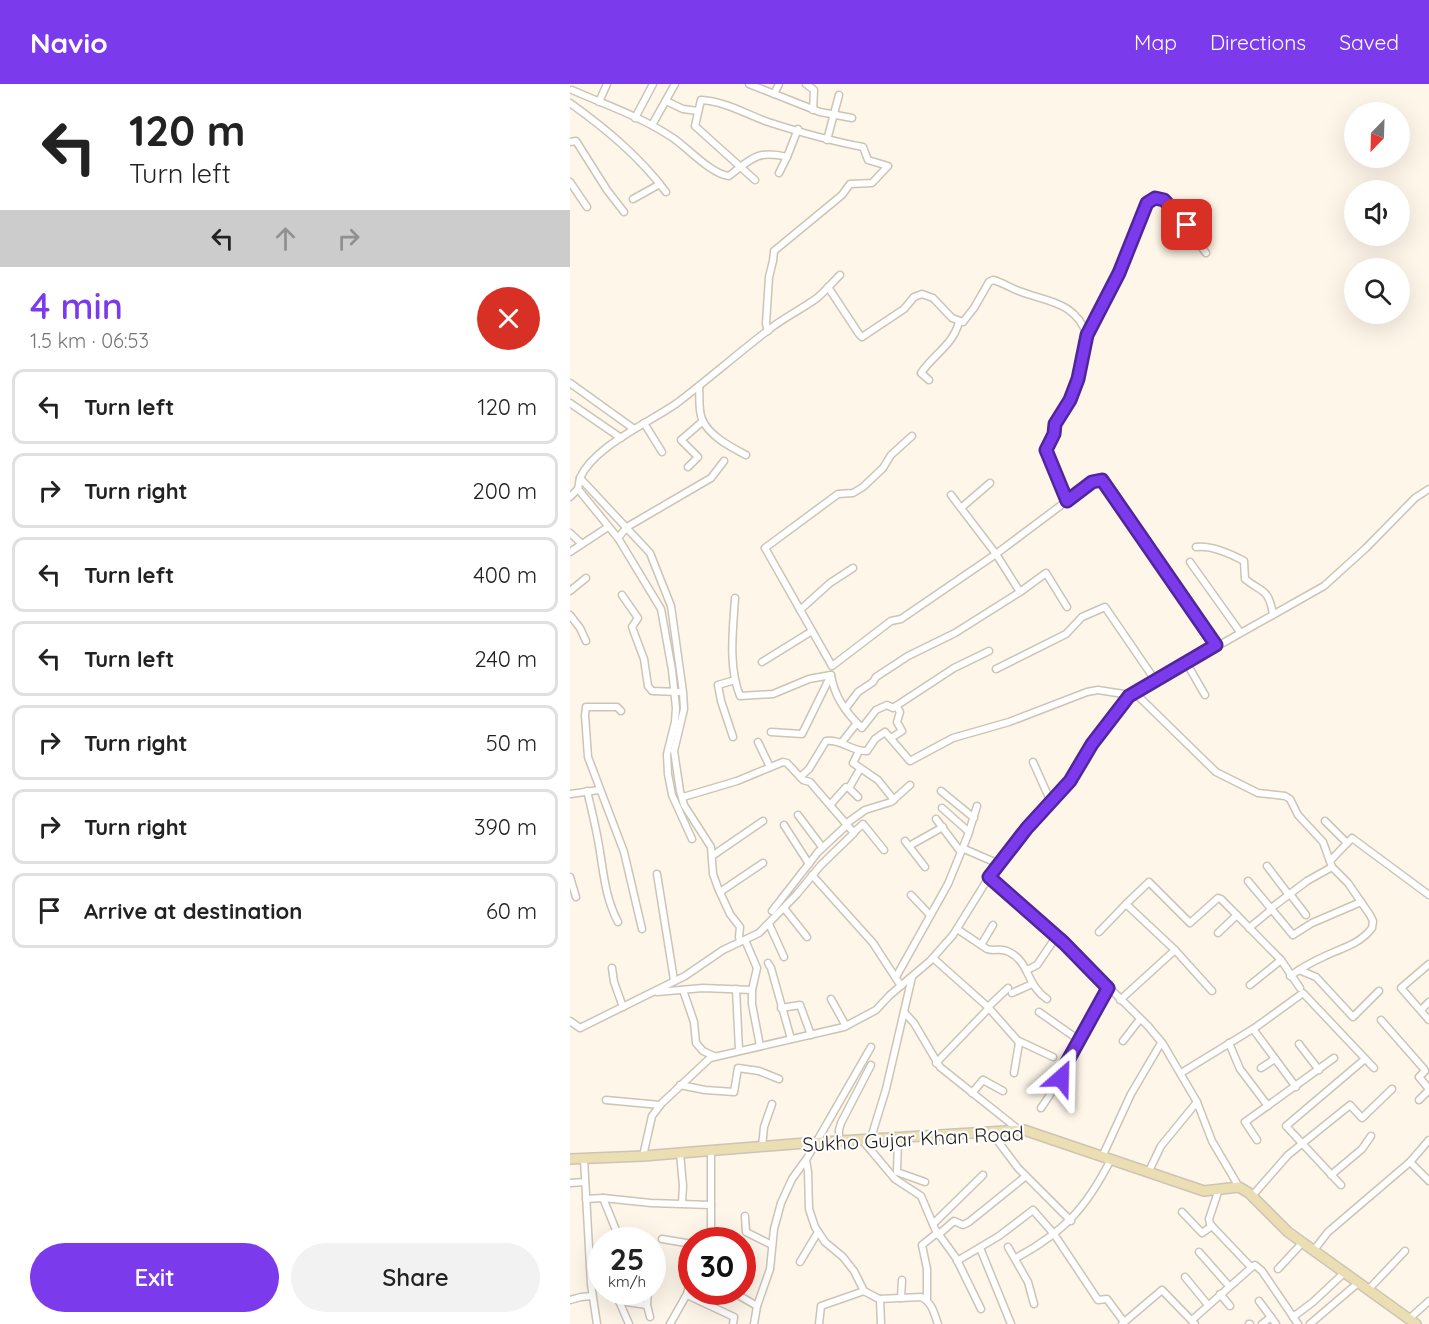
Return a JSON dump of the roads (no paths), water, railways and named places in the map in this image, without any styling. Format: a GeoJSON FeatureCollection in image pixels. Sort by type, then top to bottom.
{"type":"FeatureCollection","features":[{"type":"Feature","properties":{"kind":"main road","name":"Sukho Gujar Khan Road"},"geometry":{"type":"LineString","coordinates":[[570,1159],[1024,1130],[1204,1191],[1239,1187]]}},
{"type":"Feature","properties":{"kind":"main road"},"geometry":{"type":"LineString","coordinates":[[1239,1187],[1252,1196],[1288,1232],[1412,1322]]}},
{"type":"Feature","properties":{"kind":"street"},"geometry":{"type":"LineString","coordinates":[[599,102],[607,84]]}},
{"type":"Feature","properties":{"kind":"street"},"geometry":{"type":"LineString","coordinates":[[635,118],[653,84]]}},
{"type":"Feature","properties":{"kind":"street"},"geometry":{"type":"LineString","coordinates":[[651,125],[675,84]]}},
{"type":"Feature","properties":{"kind":"street"},"geometry":{"type":"LineString","coordinates":[[749,84],[813,110],[833,116],[852,118]]}},
{"type":"Feature","properties":{"kind":"street"},"geometry":{"type":"LineString","coordinates":[[774,94],[779,84]]}},
{"type":"Feature","properties":{"kind":"street"},"geometry":{"type":"LineString","coordinates":[[806,84],[814,90],[813,110]]}},
{"type":"Feature","properties":{"kind":"street"},"geometry":{"type":"LineString","coordinates":[[572,89],[651,125],[674,139],[719,174],[729,176],[752,157],[761,154],[770,153],[787,157]]}},
{"type":"Feature","properties":{"kind":"street"},"geometry":{"type":"LineString","coordinates":[[827,140],[839,95]]}},
{"type":"Feature","properties":{"kind":"street"},"geometry":{"type":"LineString","coordinates":[[755,180],[695,126],[703,99],[827,140],[863,147],[868,160],[888,166],[872,183],[850,184],[833,202],[774,250],[769,277],[766,324],[768,330]]}},
{"type":"Feature","properties":{"kind":"street"},"geometry":{"type":"LineString","coordinates":[[666,101],[683,109],[698,111]]}},
{"type":"Feature","properties":{"kind":"street"},"geometry":{"type":"LineString","coordinates":[[570,103],[622,142],[666,192]]}},
{"type":"Feature","properties":{"kind":"street"},"geometry":{"type":"LineString","coordinates":[[779,173],[798,129]]}},
{"type":"Feature","properties":{"kind":"street"},"geometry":{"type":"LineString","coordinates":[[570,142],[576,141],[606,190],[624,212]]}},
{"type":"Feature","properties":{"kind":"street"},"geometry":{"type":"LineString","coordinates":[[570,182],[573,191],[587,207]]}},
{"type":"Feature","properties":{"kind":"street"},"geometry":{"type":"LineString","coordinates":[[633,199],[660,184]]}},
{"type":"Feature","properties":{"kind":"street"},"geometry":{"type":"LineString","coordinates":[[1067,501],[1046,450],[1054,434],[1055,424],[1070,400],[1078,379],[1087,335],[1119,273],[1143,210],[1151,200],[1159,198],[1168,202],[1206,253]]}},
{"type":"Feature","properties":{"kind":"street"},"geometry":{"type":"LineString","coordinates":[[570,497],[595,460],[621,438],[699,386],[768,330],[815,299],[840,275]]}},
{"type":"Feature","properties":{"kind":"street"},"geometry":{"type":"LineString","coordinates":[[828,287],[862,336],[904,309],[917,295],[933,298],[952,318],[959,322],[965,320],[989,282],[993,280],[1020,292],[1061,304],[1084,327],[1087,335]]}},
{"type":"Feature","properties":{"kind":"street"},"geometry":{"type":"LineString","coordinates":[[929,380],[921,373],[949,343],[957,332],[959,322]]}},
{"type":"Feature","properties":{"kind":"street"},"geometry":{"type":"LineString","coordinates":[[570,382],[634,429]]}},
{"type":"Feature","properties":{"kind":"street"},"geometry":{"type":"LineString","coordinates":[[699,386],[703,421],[730,447],[746,455]]}},
{"type":"Feature","properties":{"kind":"street"},"geometry":{"type":"LineString","coordinates":[[570,403],[621,438]]}},
{"type":"Feature","properties":{"kind":"street"},"geometry":{"type":"LineString","coordinates":[[688,467],[698,457],[681,440],[703,421]]}},
{"type":"Feature","properties":{"kind":"street"},"geometry":{"type":"LineString","coordinates":[[644,423],[662,452]]}},
{"type":"Feature","properties":{"kind":"street"},"geometry":{"type":"LineString","coordinates":[[912,436],[863,487],[853,493],[838,494],[765,548],[832,666],[833,688],[862,728],[876,711],[886,705],[893,708],[954,668],[989,651]]}},
{"type":"Feature","properties":{"kind":"street"},"geometry":{"type":"LineString","coordinates":[[619,537],[626,528],[711,478],[724,460]]}},
{"type":"Feature","properties":{"kind":"street"},"geometry":{"type":"LineString","coordinates":[[832,666],[891,621],[902,619],[996,554],[1092,482],[1102,480],[1216,645]]}},
{"type":"Feature","properties":{"kind":"street"},"geometry":{"type":"LineString","coordinates":[[961,508],[990,483]]}},
{"type":"Feature","properties":{"kind":"street"},"geometry":{"type":"LineString","coordinates":[[579,484],[608,527],[619,537],[661,609],[684,709],[667,754],[672,795],[711,847],[713,874],[730,914],[740,927],[741,939],[757,968],[752,990],[752,1004],[760,1046]]}},
{"type":"Feature","properties":{"kind":"street"},"geometry":{"type":"LineString","coordinates":[[579,484],[650,553],[671,606],[679,692]]}},
{"type":"Feature","properties":{"kind":"street"},"geometry":{"type":"LineString","coordinates":[[643,1156],[652,1116],[680,1085],[714,1056],[846,1026],[876,1010],[933,958],[957,929],[989,877],[1070,781],[1098,735],[1132,694],[1324,586],[1366,548],[1415,498],[1429,489]]}},
{"type":"Feature","properties":{"kind":"street"},"geometry":{"type":"LineString","coordinates":[[951,495],[996,554],[1020,592]]}},
{"type":"Feature","properties":{"kind":"street"},"geometry":{"type":"LineString","coordinates":[[570,552],[608,527]]}},
{"type":"Feature","properties":{"kind":"street"},"geometry":{"type":"LineString","coordinates":[[570,532],[582,544]]}},
{"type":"Feature","properties":{"kind":"street"},"geometry":{"type":"LineString","coordinates":[[1196,547],[1203,546],[1244,561],[1245,579],[1262,588],[1271,603],[1273,614]]}},
{"type":"Feature","properties":{"kind":"street"},"geometry":{"type":"LineString","coordinates":[[1190,562],[1240,632]]}},
{"type":"Feature","properties":{"kind":"street"},"geometry":{"type":"LineString","coordinates":[[800,610],[830,583],[853,568]]}},
{"type":"Feature","properties":{"kind":"street"},"geometry":{"type":"LineString","coordinates":[[846,708],[858,692],[908,656],[955,633],[1048,573],[1067,607]]}},
{"type":"Feature","properties":{"kind":"street"},"geometry":{"type":"LineString","coordinates":[[570,591],[586,578]]}},
{"type":"Feature","properties":{"kind":"street"},"geometry":{"type":"LineString","coordinates":[[622,595],[638,618],[632,627],[644,658],[648,686],[652,691],[679,692]]}},
{"type":"Feature","properties":{"kind":"street"},"geometry":{"type":"LineString","coordinates":[[735,598],[732,639],[736,687],[741,697],[773,694],[809,679],[831,675]]}},
{"type":"Feature","properties":{"kind":"street"},"geometry":{"type":"LineString","coordinates":[[996,669],[1066,634],[1082,617],[1106,607],[1155,680]]}},
{"type":"Feature","properties":{"kind":"street"},"geometry":{"type":"LineString","coordinates":[[571,618],[586,641]]}},
{"type":"Feature","properties":{"kind":"street"},"geometry":{"type":"LineString","coordinates":[[762,662],[812,631]]}},
{"type":"Feature","properties":{"kind":"street"},"geometry":{"type":"LineString","coordinates":[[1186,662],[1205,695]]}},
{"type":"Feature","properties":{"kind":"street"},"geometry":{"type":"LineString","coordinates":[[771,732],[802,734],[831,675]]}},
{"type":"Feature","properties":{"kind":"street"},"geometry":{"type":"LineString","coordinates":[[733,737],[720,701],[717,685],[735,680]]}},
{"type":"Feature","properties":{"kind":"street"},"geometry":{"type":"LineString","coordinates":[[800,777],[809,769],[826,741],[842,742],[859,751],[867,752],[884,732],[910,761],[953,738],[1019,718],[1087,692],[1098,690],[1132,694],[1220,775],[1258,793],[1285,796],[1290,799],[1298,815],[1323,842],[1331,864],[1348,883],[1373,921],[1368,934],[1344,950],[1323,957],[1290,976]]}},
{"type":"Feature","properties":{"kind":"street"},"geometry":{"type":"LineString","coordinates":[[891,738],[902,731],[897,722],[900,712],[896,706]]}},
{"type":"Feature","properties":{"kind":"street"},"geometry":{"type":"LineString","coordinates":[[621,711],[617,707],[585,709],[588,758],[624,852],[642,929]]}},
{"type":"Feature","properties":{"kind":"street"},"geometry":{"type":"LineString","coordinates":[[842,742],[857,723]]}},
{"type":"Feature","properties":{"kind":"street"},"geometry":{"type":"LineString","coordinates":[[673,737],[680,791],[683,797],[681,807],[692,839]]}},
{"type":"Feature","properties":{"kind":"street"},"geometry":{"type":"LineString","coordinates":[[758,742],[770,767]]}},
{"type":"Feature","properties":{"kind":"street"},"geometry":{"type":"LineString","coordinates":[[859,751],[853,762],[878,780],[894,800]]}},
{"type":"Feature","properties":{"kind":"street"},"geometry":{"type":"LineString","coordinates":[[683,797],[737,781],[783,762],[787,763],[803,780],[810,782],[850,827],[852,837],[827,849],[812,875],[785,902],[772,911]]}},
{"type":"Feature","properties":{"kind":"street"},"geometry":{"type":"LineString","coordinates":[[1033,762],[1051,802]]}},
{"type":"Feature","properties":{"kind":"street"},"geometry":{"type":"LineString","coordinates":[[830,805],[846,787],[849,788],[860,769]]}},
{"type":"Feature","properties":{"kind":"street"},"geometry":{"type":"LineString","coordinates":[[570,1021],[580,1028],[653,992],[741,939],[759,933],[769,924],[785,902],[809,864],[850,827],[865,810],[883,806],[894,800],[910,785]]}},
{"type":"Feature","properties":{"kind":"street"},"geometry":{"type":"LineString","coordinates":[[849,788],[858,797]]}},
{"type":"Feature","properties":{"kind":"street"},"geometry":{"type":"LineString","coordinates":[[570,794],[599,789]]}},
{"type":"Feature","properties":{"kind":"street"},"geometry":{"type":"LineString","coordinates":[[587,791],[599,844],[605,891],[618,922]]}},
{"type":"Feature","properties":{"kind":"street"},"geometry":{"type":"LineString","coordinates":[[941,791],[974,818]]}},
{"type":"Feature","properties":{"kind":"street"},"geometry":{"type":"LineString","coordinates":[[896,977],[948,884],[977,806]]}},
{"type":"Feature","properties":{"kind":"street"},"geometry":{"type":"LineString","coordinates":[[942,808],[969,831]]}},
{"type":"Feature","properties":{"kind":"street"},"geometry":{"type":"LineString","coordinates":[[798,814],[827,849]]}},
{"type":"Feature","properties":{"kind":"street"},"geometry":{"type":"LineString","coordinates":[[936,819],[961,850],[999,864]]}},
{"type":"Feature","properties":{"kind":"street"},"geometry":{"type":"LineString","coordinates":[[712,856],[763,820]]}},
{"type":"Feature","properties":{"kind":"street"},"geometry":{"type":"LineString","coordinates":[[1325,821],[1347,843]]}},
{"type":"Feature","properties":{"kind":"street"},"geometry":{"type":"LineString","coordinates":[[850,827],[863,824],[884,850]]}},
{"type":"Feature","properties":{"kind":"street"},"geometry":{"type":"LineString","coordinates":[[784,825],[809,864]]}},
{"type":"Feature","properties":{"kind":"street"},"geometry":{"type":"LineString","coordinates":[[925,867],[907,844],[943,827]]}},
{"type":"Feature","properties":{"kind":"street"},"geometry":{"type":"LineString","coordinates":[[1250,928],[1271,909],[1331,864],[1352,838],[1429,895]]}},
{"type":"Feature","properties":{"kind":"street"},"geometry":{"type":"LineString","coordinates":[[720,892],[763,863]]}},
{"type":"Feature","properties":{"kind":"street"},"geometry":{"type":"LineString","coordinates":[[1267,866],[1306,915]]}},
{"type":"Feature","properties":{"kind":"street"},"geometry":{"type":"LineString","coordinates":[[657,874],[674,980]]}},
{"type":"Feature","properties":{"kind":"street"},"geometry":{"type":"LineString","coordinates":[[812,875],[873,943],[901,986]]}},
{"type":"Feature","properties":{"kind":"street"},"geometry":{"type":"LineString","coordinates":[[570,877],[576,897]]}},
{"type":"Feature","properties":{"kind":"street"},"geometry":{"type":"LineString","coordinates":[[989,877],[1056,937],[1140,1019],[1161,1043],[1197,1102],[1212,1140],[1239,1187]]}},
{"type":"Feature","properties":{"kind":"street"},"geometry":{"type":"LineString","coordinates":[[1248,881],[1293,935],[1312,923],[1361,902]]}},
{"type":"Feature","properties":{"kind":"street"},"geometry":{"type":"LineString","coordinates":[[1099,932],[1149,882],[1190,923],[1218,898],[1224,901],[1281,960],[1300,988]]}},
{"type":"Feature","properties":{"kind":"street"},"geometry":{"type":"LineString","coordinates":[[911,895],[930,915]]}},
{"type":"Feature","properties":{"kind":"street"},"geometry":{"type":"LineString","coordinates":[[785,902],[807,937]]}},
{"type":"Feature","properties":{"kind":"street"},"geometry":{"type":"LineString","coordinates":[[1126,904],[1175,950],[1212,991]]}},
{"type":"Feature","properties":{"kind":"street"},"geometry":{"type":"LineString","coordinates":[[1218,933],[1237,915]]}},
{"type":"Feature","properties":{"kind":"street"},"geometry":{"type":"LineString","coordinates":[[769,924],[784,957]]}},
{"type":"Feature","properties":{"kind":"street"},"geometry":{"type":"LineString","coordinates":[[981,945],[993,925]]}},
{"type":"Feature","properties":{"kind":"street"},"geometry":{"type":"LineString","coordinates":[[957,929],[991,951],[1000,948],[1016,957],[1027,970],[1039,994],[1047,999]]}},
{"type":"Feature","properties":{"kind":"street"},"geometry":{"type":"LineString","coordinates":[[1027,970],[1037,965],[1056,937]]}},
{"type":"Feature","properties":{"kind":"street"},"geometry":{"type":"LineString","coordinates":[[1120,1000],[1175,950]]}},
{"type":"Feature","properties":{"kind":"street"},"geometry":{"type":"LineString","coordinates":[[933,958],[988,1008],[1019,1041],[1053,1057]]}},
{"type":"Feature","properties":{"kind":"street"},"geometry":{"type":"LineString","coordinates":[[1250,985],[1281,960]]}},
{"type":"Feature","properties":{"kind":"street"},"geometry":{"type":"LineString","coordinates":[[768,963],[791,1039]]}},
{"type":"Feature","properties":{"kind":"street"},"geometry":{"type":"LineString","coordinates":[[1429,964],[1401,988],[1429,1020]]}},
{"type":"Feature","properties":{"kind":"street"},"geometry":{"type":"LineString","coordinates":[[612,969],[623,1007]]}},
{"type":"Feature","properties":{"kind":"street"},"geometry":{"type":"LineString","coordinates":[[1299,970],[1316,977],[1353,1017],[1379,991]]}},
{"type":"Feature","properties":{"kind":"street"},"geometry":{"type":"LineString","coordinates":[[912,977],[886,1089],[866,1141],[895,1179],[921,1196],[938,1234],[957,1262],[981,1309]]}},
{"type":"Feature","properties":{"kind":"street"},"geometry":{"type":"LineString","coordinates":[[936,1063],[988,1008],[1010,991],[1032,984]]}},
{"type":"Feature","properties":{"kind":"street"},"geometry":{"type":"LineString","coordinates":[[1041,1108],[1060,1081],[1061,1073],[1108,988]]}},
{"type":"Feature","properties":{"kind":"street"},"geometry":{"type":"LineString","coordinates":[[736,989],[739,1050]]}},
{"type":"Feature","properties":{"kind":"street"},"geometry":{"type":"LineString","coordinates":[[683,990],[694,1022],[696,1043],[703,1051],[714,1056]]}},
{"type":"Feature","properties":{"kind":"street"},"geometry":{"type":"LineString","coordinates":[[653,992],[752,990]]}},
{"type":"Feature","properties":{"kind":"street"},"geometry":{"type":"LineString","coordinates":[[1181,1073],[1253,1029],[1303,993],[1374,1068]]}},
{"type":"Feature","properties":{"kind":"street"},"geometry":{"type":"LineString","coordinates":[[831,999],[846,1026]]}},
{"type":"Feature","properties":{"kind":"street"},"geometry":{"type":"LineString","coordinates":[[1421,1010],[1429,1002]]}},
{"type":"Feature","properties":{"kind":"street"},"geometry":{"type":"LineString","coordinates":[[781,1008],[800,1005],[811,1035]]}},
{"type":"Feature","properties":{"kind":"street"},"geometry":{"type":"LineString","coordinates":[[904,1012],[914,1023],[936,1063],[1020,1130]]}},
{"type":"Feature","properties":{"kind":"street"},"geometry":{"type":"LineString","coordinates":[[1040,1012],[1079,1040]]}},
{"type":"Feature","properties":{"kind":"street"},"geometry":{"type":"LineString","coordinates":[[1123,1041],[1140,1019]]}},
{"type":"Feature","properties":{"kind":"street"},"geometry":{"type":"LineString","coordinates":[[1381,1020],[1425,1071],[1419,1077],[1429,1089],[1419,1100]]}},
{"type":"Feature","properties":{"kind":"street"},"geometry":{"type":"LineString","coordinates":[[1253,1029],[1296,1087]]}},
{"type":"Feature","properties":{"kind":"street"},"geometry":{"type":"LineString","coordinates":[[1014,1073],[1019,1041]]}},
{"type":"Feature","properties":{"kind":"street"},"geometry":{"type":"LineString","coordinates":[[1016,1258],[1071,1221],[1090,1196],[1131,1094],[1161,1043]]}},
{"type":"Feature","properties":{"kind":"street"},"geometry":{"type":"LineString","coordinates":[[1229,1043],[1240,1069],[1268,1106]]}},
{"type":"Feature","properties":{"kind":"street"},"geometry":{"type":"LineString","coordinates":[[1299,1044],[1319,1070]]}},
{"type":"Feature","properties":{"kind":"street"},"geometry":{"type":"LineString","coordinates":[[754,1324],[757,1305],[770,1269],[772,1245],[785,1192],[871,1047]]}},
{"type":"Feature","properties":{"kind":"street"},"geometry":{"type":"LineString","coordinates":[[1257,1140],[1245,1122],[1334,1058]]}},
{"type":"Feature","properties":{"kind":"street"},"geometry":{"type":"LineString","coordinates":[[1261,1068],[1275,1059]]}},
{"type":"Feature","properties":{"kind":"street"},"geometry":{"type":"LineString","coordinates":[[1341,1185],[1286,1126],[1365,1059]]}},
{"type":"Feature","properties":{"kind":"street"},"geometry":{"type":"LineString","coordinates":[[839,1142],[841,1123],[871,1065]]}},
{"type":"Feature","properties":{"kind":"street"},"geometry":{"type":"LineString","coordinates":[[680,1085],[734,1092],[738,1068],[759,1071],[779,1079]]}},
{"type":"Feature","properties":{"kind":"street"},"geometry":{"type":"LineString","coordinates":[[972,1093],[983,1080],[1003,1091]]}},
{"type":"Feature","properties":{"kind":"street"},"geometry":{"type":"LineString","coordinates":[[1252,1196],[1288,1155],[1350,1105],[1362,1118],[1392,1089]]}},
{"type":"Feature","properties":{"kind":"street"},"geometry":{"type":"LineString","coordinates":[[606,1100],[660,1105]]}},
{"type":"Feature","properties":{"kind":"street"},"geometry":{"type":"LineString","coordinates":[[1148,1173],[1161,1146],[1197,1102]]}},
{"type":"Feature","properties":{"kind":"street"},"geometry":{"type":"LineString","coordinates":[[762,1147],[764,1127],[772,1104]]}},
{"type":"Feature","properties":{"kind":"street"},"geometry":{"type":"LineString","coordinates":[[991,1132],[1026,1176],[1071,1221]]}},
{"type":"Feature","properties":{"kind":"street"},"geometry":{"type":"LineString","coordinates":[[1331,1175],[1362,1149],[1371,1136]]}},
{"type":"Feature","properties":{"kind":"street"},"geometry":{"type":"LineString","coordinates":[[898,1139],[897,1172],[926,1182]]}},
{"type":"Feature","properties":{"kind":"street"},"geometry":{"type":"LineString","coordinates":[[1314,1250],[1338,1223],[1410,1162],[1429,1140]]}},
{"type":"Feature","properties":{"kind":"street"},"geometry":{"type":"LineString","coordinates":[[711,1151],[711,1227]]}},
{"type":"Feature","properties":{"kind":"street"},"geometry":{"type":"LineString","coordinates":[[680,1153],[682,1203]]}},
{"type":"Feature","properties":{"kind":"street"},"geometry":{"type":"LineString","coordinates":[[584,1159],[588,1232]]}},
{"type":"Feature","properties":{"kind":"street"},"geometry":{"type":"LineString","coordinates":[[806,1160],[809,1209],[814,1227],[825,1242],[843,1257],[864,1291],[880,1299],[921,1297],[932,1306],[938,1324]]}},
{"type":"Feature","properties":{"kind":"street"},"geometry":{"type":"LineString","coordinates":[[1410,1162],[1429,1181]]}},
{"type":"Feature","properties":{"kind":"street"},"geometry":{"type":"LineString","coordinates":[[1423,1175],[1429,1168]]}},
{"type":"Feature","properties":{"kind":"street"},"geometry":{"type":"LineString","coordinates":[[933,1224],[983,1175]]}},
{"type":"Feature","properties":{"kind":"street"},"geometry":{"type":"LineString","coordinates":[[927,1300],[927,1269],[922,1245],[954,1221],[963,1225],[969,1222],[1026,1176]]}},
{"type":"Feature","properties":{"kind":"street"},"geometry":{"type":"LineString","coordinates":[[570,1183],[585,1182]]}},
{"type":"Feature","properties":{"kind":"street"},"geometry":{"type":"LineString","coordinates":[[1219,1189],[1209,1219],[1212,1226],[1252,1267]]}},
{"type":"Feature","properties":{"kind":"street"},"geometry":{"type":"LineString","coordinates":[[586,1200],[603,1198],[711,1205]]}},
{"type":"Feature","properties":{"kind":"street"},"geometry":{"type":"LineString","coordinates":[[603,1198],[615,1227]]}},
{"type":"Feature","properties":{"kind":"street"},"geometry":{"type":"LineString","coordinates":[[957,1262],[1013,1226],[1033,1210],[1054,1234],[1098,1300],[1107,1299],[1123,1323],[1162,1290],[1194,1322],[1208,1305],[1255,1265],[1262,1271],[1298,1324]]}},
{"type":"Feature","properties":{"kind":"street"},"geometry":{"type":"LineString","coordinates":[[1182,1212],[1202,1233],[1212,1226]]}},
{"type":"Feature","properties":{"kind":"street"},"geometry":{"type":"LineString","coordinates":[[745,1215],[746,1232],[772,1245]]}},
{"type":"Feature","properties":{"kind":"street"},"geometry":{"type":"LineString","coordinates":[[800,1262],[818,1232]]}},
{"type":"Feature","properties":{"kind":"street"},"geometry":{"type":"LineString","coordinates":[[1278,1269],[1303,1242]]}},
{"type":"Feature","properties":{"kind":"street"},"geometry":{"type":"LineString","coordinates":[[1008,1247],[1028,1282],[1034,1304]]}},
{"type":"Feature","properties":{"kind":"street"},"geometry":{"type":"LineString","coordinates":[[980,1248],[1011,1324]]}},
{"type":"Feature","properties":{"kind":"street"},"geometry":{"type":"LineString","coordinates":[[1368,1290],[1405,1251]]}},
{"type":"Feature","properties":{"kind":"street"},"geometry":{"type":"LineString","coordinates":[[1199,1252],[1229,1286]]}},
{"type":"Feature","properties":{"kind":"street"},"geometry":{"type":"LineString","coordinates":[[1293,1317],[1344,1273]]}},
{"type":"Feature","properties":{"kind":"street"},"geometry":{"type":"LineString","coordinates":[[1185,1276],[1208,1305]]}},
{"type":"Feature","properties":{"kind":"street"},"geometry":{"type":"LineString","coordinates":[[901,1298],[902,1280]]}},
{"type":"Feature","properties":{"kind":"street"},"geometry":{"type":"LineString","coordinates":[[1310,1324],[1318,1321],[1358,1283]]}},
{"type":"Feature","properties":{"kind":"street"},"geometry":{"type":"LineString","coordinates":[[819,1324],[821,1306],[864,1291]]}},
{"type":"Feature","properties":{"kind":"street"},"geometry":{"type":"LineString","coordinates":[[1220,1294],[1230,1306]]}},
{"type":"Feature","properties":{"kind":"street"},"geometry":{"type":"LineString","coordinates":[[570,1300],[588,1296]]}},
{"type":"Feature","properties":{"kind":"street"},"geometry":{"type":"LineString","coordinates":[[880,1299],[881,1324]]}},
{"type":"Feature","properties":{"kind":"street"},"geometry":{"type":"LineString","coordinates":[[1259,1301],[1276,1324]]}},
{"type":"Feature","properties":{"kind":"street"},"geometry":{"type":"LineString","coordinates":[[1412,1322],[1429,1301]]}},
{"type":"Feature","properties":{"kind":"street"},"geometry":{"type":"LineString","coordinates":[[594,1305],[597,1324]]}},
{"type":"Feature","properties":{"kind":"street"},"geometry":{"type":"LineString","coordinates":[[620,1305],[629,1324]]}},
{"type":"Feature","properties":{"kind":"street"},"geometry":{"type":"LineString","coordinates":[[646,1305],[650,1317]]}},
{"type":"Feature","properties":{"kind":"street"},"geometry":{"type":"LineString","coordinates":[[670,1324],[681,1305]]}},
{"type":"Feature","properties":{"kind":"street"},"geometry":{"type":"LineString","coordinates":[[708,1305],[734,1317],[733,1324]]}},
{"type":"Feature","properties":{"kind":"street"},"geometry":{"type":"LineString","coordinates":[[1131,1317],[1137,1324]]}},
{"type":"Feature","properties":{"kind":"street"},"geometry":{"type":"LineString","coordinates":[[1262,1324],[1271,1317]]}}]}
